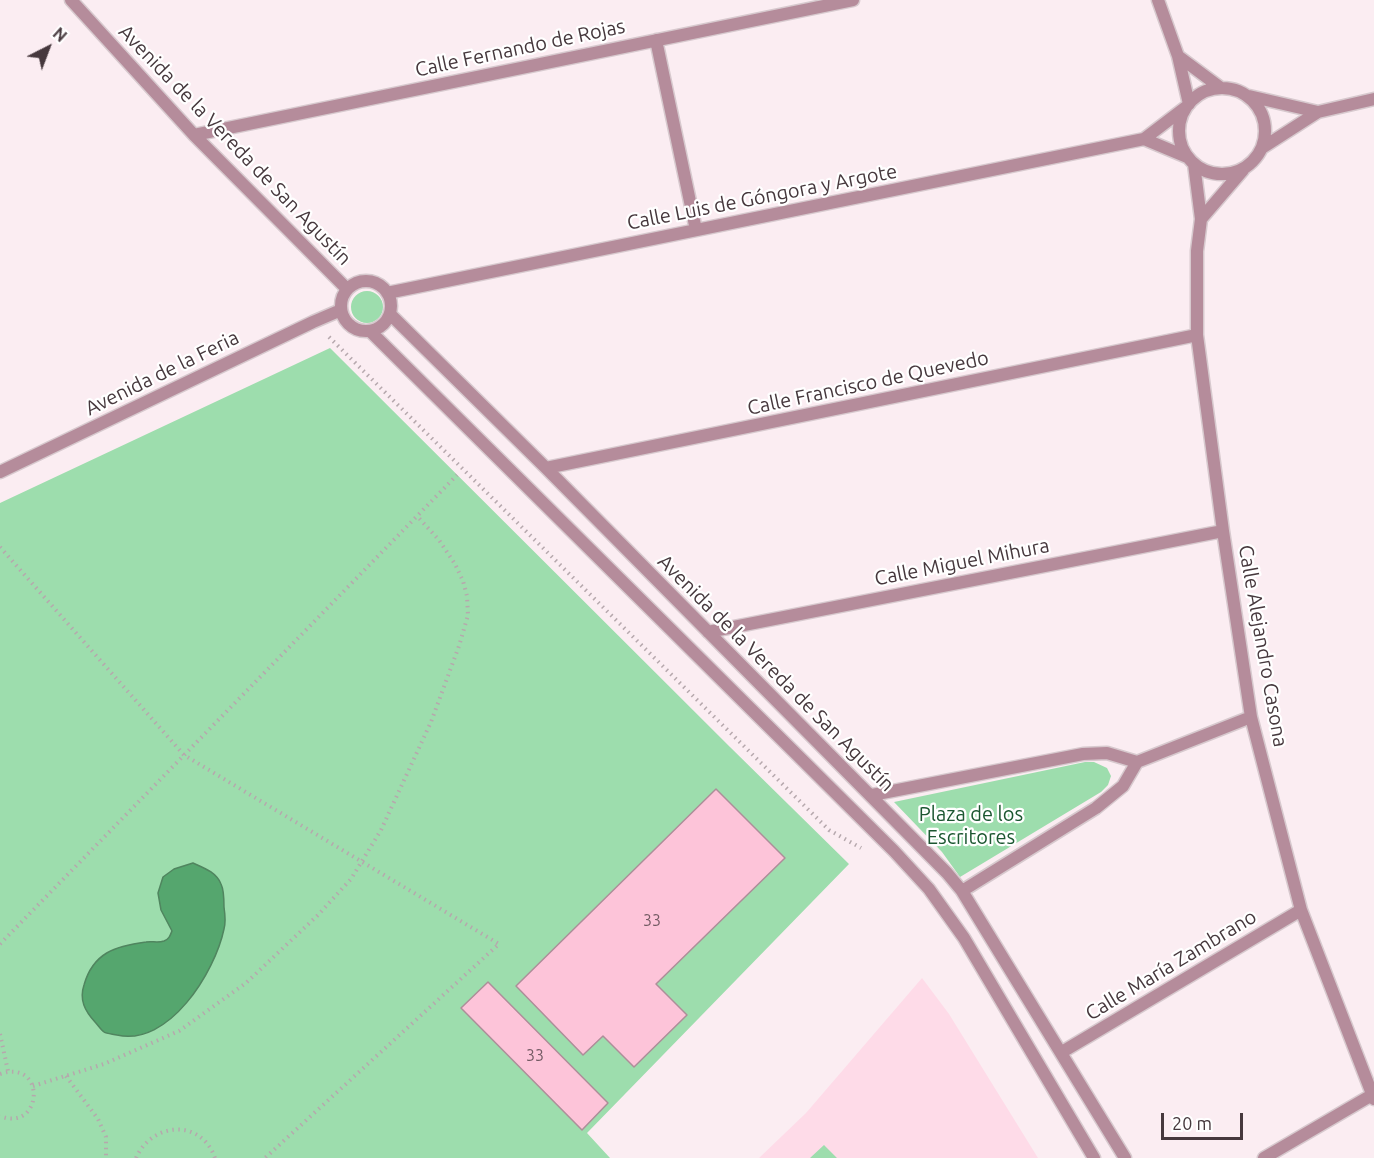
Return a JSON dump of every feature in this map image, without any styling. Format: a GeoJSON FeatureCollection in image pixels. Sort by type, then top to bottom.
{"type":"FeatureCollection","features":[{"type":"Feature","properties":{"kind":"street","name":"Avenida de la Vereda de San Agustín"},"geometry":{"type":"LineString","coordinates":[[71,0],[194,135],[347,290]]}},
{"type":"Feature","properties":{"kind":"street","name":"Calle Fernando de Rojas"},"geometry":{"type":"LineString","coordinates":[[194,135],[853,0]]}},
{"type":"Feature","properties":{"kind":"street"},"geometry":{"type":"LineString","coordinates":[[1158,0],[1178,56],[1187,105]]}},
{"type":"Feature","properties":{"kind":"street"},"geometry":{"type":"LineString","coordinates":[[656,40],[696,230]]}},
{"type":"Feature","properties":{"kind":"street"},"geometry":{"type":"LineString","coordinates":[[1178,56],[1221,88]]}},
{"type":"Feature","properties":{"kind":"street"},"geometry":{"type":"LineString","coordinates":[[1243,170],[1229,174],[1214,174],[1200,168],[1181,147],[1178,133],[1180,119],[1187,105],[1195,97],[1207,90],[1221,88],[1318,112]]}},
{"type":"Feature","properties":{"kind":"street"},"geometry":{"type":"LineString","coordinates":[[1201,219],[1262,148],[1266,133],[1264,118],[1257,105],[1247,95]]}},
{"type":"Feature","properties":{"kind":"street"},"geometry":{"type":"LineString","coordinates":[[1262,148],[1318,112],[1374,99]]}},
{"type":"Feature","properties":{"kind":"street","name":"Calle Luis de Góngora y Argote"},"geometry":{"type":"LineString","coordinates":[[387,293],[1144,139],[1187,105]]}},
{"type":"Feature","properties":{"kind":"street"},"geometry":{"type":"LineString","coordinates":[[1144,139],[1191,160]]}},
{"type":"Feature","properties":{"kind":"street","name":"Calle Alejandro Casona"},"geometry":{"type":"LineString","coordinates":[[1191,160],[1201,219],[1197,251],[1197,335],[1251,717],[1301,910],[1373,1097]]}},
{"type":"Feature","properties":{"kind":"street"},"geometry":{"type":"LineString","coordinates":[[360,282],[375,282],[387,293],[391,307],[390,314],[382,325],[370,331],[355,329],[344,318],[341,310],[343,296],[347,290],[360,282]]}},
{"type":"Feature","properties":{"kind":"street","name":"Avenida de la Feria"},"geometry":{"type":"LineString","coordinates":[[0,472],[341,310]]}},
{"type":"Feature","properties":{"kind":"street","name":"Avenida de la Vereda de San Agustín"},"geometry":{"type":"LineString","coordinates":[[390,314],[872,795],[947,873],[962,891],[1125,1158]]}},
{"type":"Feature","properties":{"kind":"street"},"geometry":{"type":"LineString","coordinates":[[370,331],[894,851],[929,889],[964,938],[1094,1158]]}},
{"type":"Feature","properties":{"kind":"street","name":"Calle Francisco de Quevedo"},"geometry":{"type":"LineString","coordinates":[[546,468],[1197,335]]}},
{"type":"Feature","properties":{"kind":"street","name":"Calle Miguel Mihura"},"geometry":{"type":"LineString","coordinates":[[708,632],[1223,531]]}},
{"type":"Feature","properties":{"kind":"street"},"geometry":{"type":"LineString","coordinates":[[962,891],[1096,808],[1122,786],[1137,762],[1251,717]]}},
{"type":"Feature","properties":{"kind":"street"},"geometry":{"type":"LineString","coordinates":[[872,795],[1083,754],[1107,753],[1137,762]]}},
{"type":"Feature","properties":{"kind":"street","name":"Calle María Zambrano"},"geometry":{"type":"LineString","coordinates":[[1062,1052],[1301,910]]}},
{"type":"Feature","properties":{"kind":"street"},"geometry":{"type":"LineString","coordinates":[[1264,1158],[1373,1097]]}},
{"type":"Feature","properties":{"kind":"path"},"geometry":{"type":"LineString","coordinates":[[313,322],[829,831],[869,852]]}},
{"type":"Feature","properties":{"kind":"path"},"geometry":{"type":"LineString","coordinates":[[0,944],[457,475]]}},
{"type":"Feature","properties":{"kind":"path"},"geometry":{"type":"LineString","coordinates":[[33,1086],[105,1064],[179,1031],[246,983],[318,915],[351,879],[381,830],[431,722],[468,615],[463,581],[439,540],[417,516]]}},
{"type":"Feature","properties":{"kind":"path"},"geometry":{"type":"LineString","coordinates":[[0,547],[184,755],[363,860],[499,944],[265,1158]]}},
{"type":"Feature","properties":{"kind":"path"},"geometry":{"type":"LineString","coordinates":[[0,1034],[8,1071]]}},
{"type":"Feature","properties":{"kind":"path"},"geometry":{"type":"LineString","coordinates":[[0,1074],[8,1071],[22,1074],[33,1086],[34,1101],[25,1114],[9,1119],[0,1116]]}},
{"type":"Feature","properties":{"kind":"path"},"geometry":{"type":"LineString","coordinates":[[66,1076],[98,1119],[106,1137],[106,1158]]}},
{"type":"Feature","properties":{"kind":"path"},"geometry":{"type":"LineString","coordinates":[[136,1158],[141,1147],[151,1137],[164,1131],[178,1129],[192,1132],[204,1140],[215,1158]]}},
{"type":"Feature","properties":{"kind":"shaded area"},"geometry":{"type":"Polygon","coordinates":[[[193,863],[216,876],[223,892],[225,926],[211,965],[187,1003],[154,1030],[136,1036],[104,1032],[91,1018],[84,1005],[82,996],[88,974],[99,958],[115,949],[148,942],[162,942],[168,938],[172,931],[161,910],[158,893],[163,877],[174,869],[193,863]]]}},
{"type":"Feature","properties":{"kind":"shaded area"},"geometry":{"type":"Polygon","coordinates":[[[922,978],[949,1014],[1038,1158],[759,1158],[806,1113],[922,978]]]}},
{"type":"Feature","properties":{"kind":"green space"},"geometry":{"type":"Polygon","coordinates":[[[367,291],[378,296],[383,307],[378,318],[367,323],[356,318],[351,307],[356,296],[367,291]]]}},
{"type":"Feature","properties":{"kind":"green space"},"geometry":{"type":"Polygon","coordinates":[[[330,348],[849,864],[587,1133],[610,1158],[0,1158],[0,503],[330,348]]]}},
{"type":"Feature","properties":{"kind":"green space","name":"Plaza de los Escritores"},"geometry":{"type":"Polygon","coordinates":[[[1094,762],[1107,768],[1111,776],[1108,785],[1101,792],[960,877],[942,852],[894,802],[1094,762]]]}},
{"type":"Feature","properties":{"kind":"green space"},"geometry":{"type":"Polygon","coordinates":[[[824,1145],[837,1158],[810,1158],[824,1145]]]}},
{"type":"Feature","properties":{"kind":"building"},"geometry":{"type":"Polygon","coordinates":[[[716,789],[785,858],[656,984],[687,1015],[634,1067],[603,1036],[583,1055],[516,986],[716,789]]]}},
{"type":"Feature","properties":{"kind":"building"},"geometry":{"type":"Polygon","coordinates":[[[488,982],[608,1103],[582,1130],[461,1008],[488,982]]]}}]}
